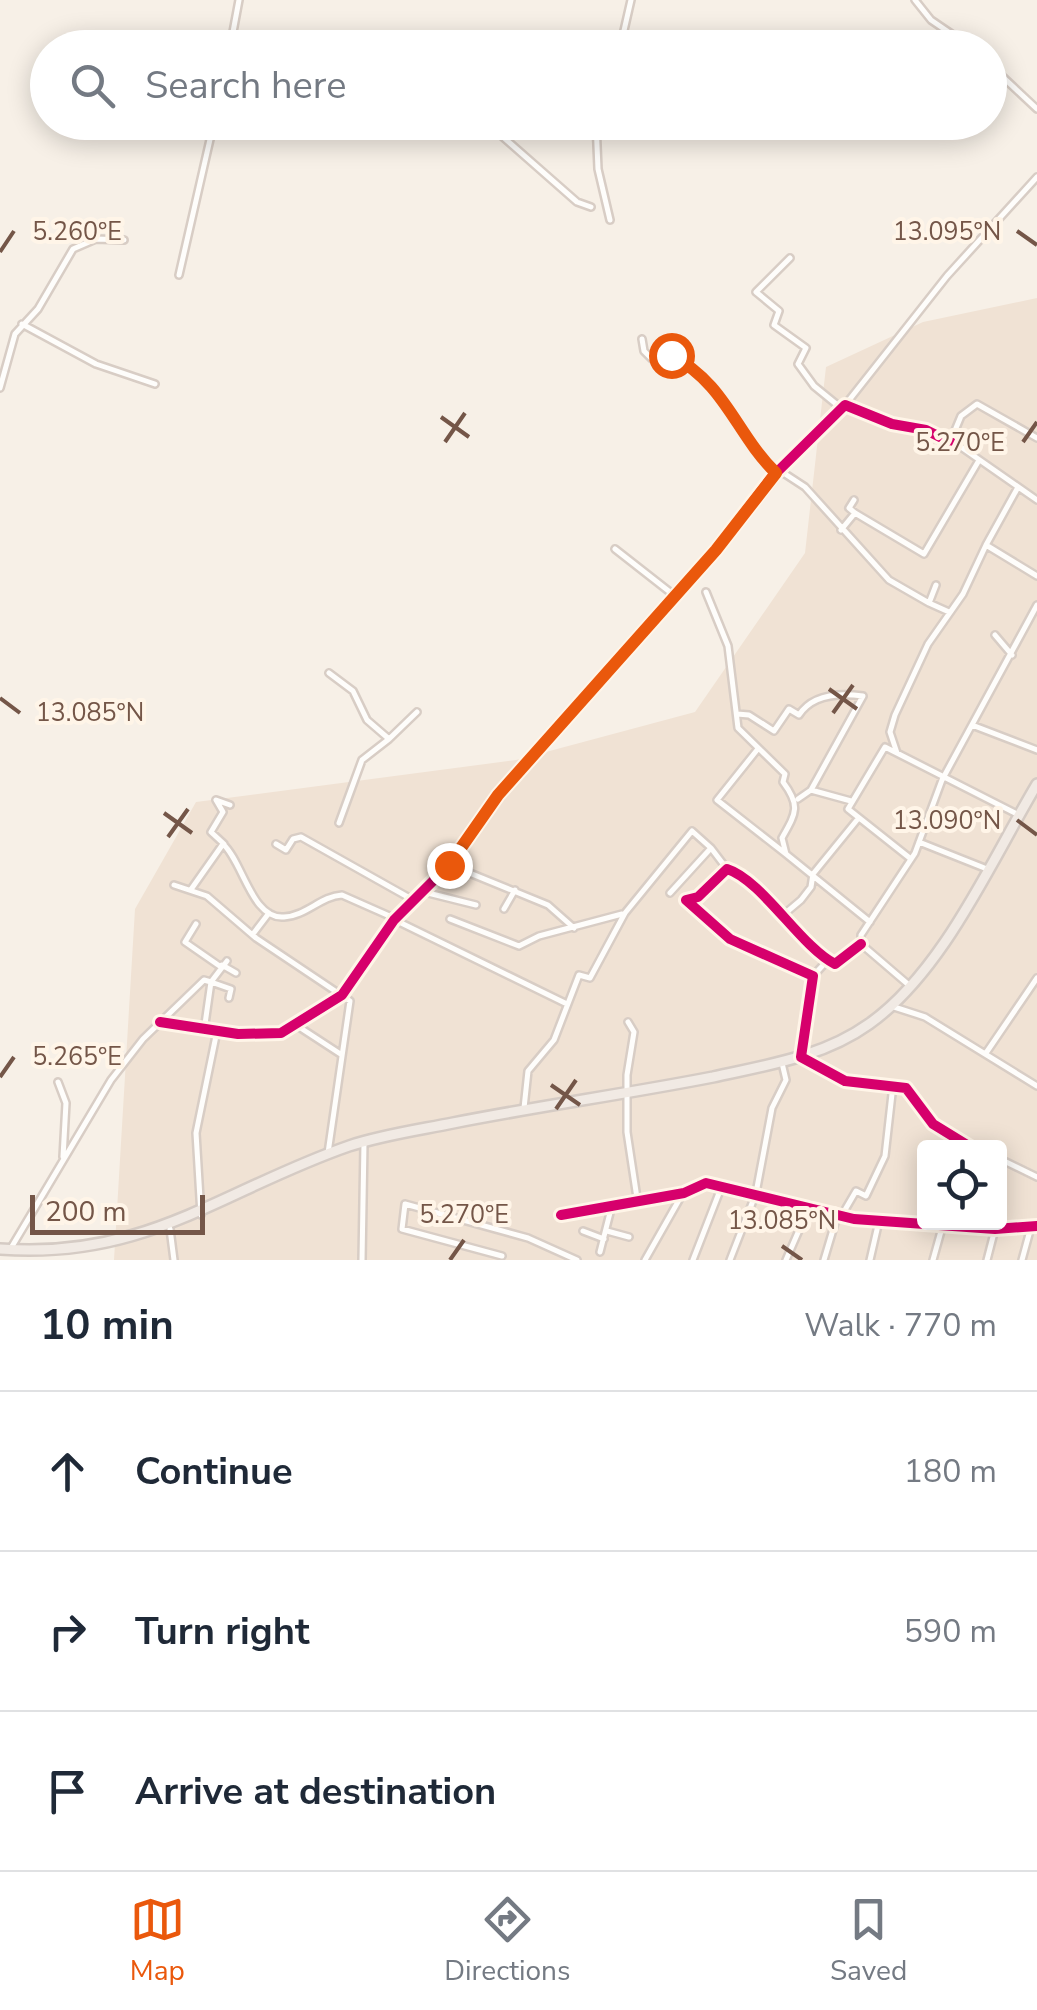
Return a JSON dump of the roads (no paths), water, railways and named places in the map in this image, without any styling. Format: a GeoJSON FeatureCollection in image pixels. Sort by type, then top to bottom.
{"type":"FeatureCollection","features":[{"type":"Feature","properties":{"kind":"highway"},"geometry":{"type":"LineString","coordinates":[[5,1250],[81,1250],[170,1229],[364,1142],[801,1058],[854,1034],[910,986],[1037,784]]}},
{"type":"Feature","properties":{"kind":"street"},"geometry":{"type":"LineString","coordinates":[[233,30],[239,0]]}},
{"type":"Feature","properties":{"kind":"street"},"geometry":{"type":"LineString","coordinates":[[624,30],[631,0]]}},
{"type":"Feature","properties":{"kind":"street"},"geometry":{"type":"LineString","coordinates":[[915,0],[930,20],[945,30]]}},
{"type":"Feature","properties":{"kind":"street"},"geometry":{"type":"LineString","coordinates":[[1007,82],[1037,109]]}},
{"type":"Feature","properties":{"kind":"street"},"geometry":{"type":"LineString","coordinates":[[178,276],[210,140]]}},
{"type":"Feature","properties":{"kind":"street"},"geometry":{"type":"LineString","coordinates":[[506,140],[577,202],[591,207]]}},
{"type":"Feature","properties":{"kind":"street"},"geometry":{"type":"LineString","coordinates":[[597,140],[598,170],[610,220]]}},
{"type":"Feature","properties":{"kind":"street"},"geometry":{"type":"LineString","coordinates":[[160,1022],[204,1031],[262,1035],[296,1025],[342,995],[396,919],[449,865],[498,795],[675,596],[778,471],[844,406],[947,276],[1037,177]]}},
{"type":"Feature","properties":{"kind":"street"},"geometry":{"type":"LineString","coordinates":[[0,388],[14,337],[38,309],[73,249],[96,239],[124,240]]}},
{"type":"Feature","properties":{"kind":"street"},"geometry":{"type":"LineString","coordinates":[[790,258],[756,292],[779,311],[774,324],[806,348],[798,364],[802,374],[844,406],[952,443],[1037,500]]}},
{"type":"Feature","properties":{"kind":"street"},"geometry":{"type":"LineString","coordinates":[[22,324],[96,364],[155,384]]}},
{"type":"Feature","properties":{"kind":"street"},"geometry":{"type":"LineString","coordinates":[[642,339],[644,350],[652,359],[671,355],[708,379],[738,418],[756,453],[805,487],[888,580],[950,612]]}},
{"type":"Feature","properties":{"kind":"street"},"geometry":{"type":"LineString","coordinates":[[952,443],[961,416],[977,404],[1037,438]]}},
{"type":"Feature","properties":{"kind":"street"},"geometry":{"type":"LineString","coordinates":[[854,500],[849,508],[855,513],[924,554],[978,462]]}},
{"type":"Feature","properties":{"kind":"street"},"geometry":{"type":"LineString","coordinates":[[898,756],[890,732],[895,715],[928,644],[950,612],[1017,489]]}},
{"type":"Feature","properties":{"kind":"street"},"geometry":{"type":"LineString","coordinates":[[841,530],[855,513]]}},
{"type":"Feature","properties":{"kind":"street"},"geometry":{"type":"LineString","coordinates":[[986,545],[1037,576]]}},
{"type":"Feature","properties":{"kind":"street"},"geometry":{"type":"LineString","coordinates":[[615,550],[675,596]]}},
{"type":"Feature","properties":{"kind":"street"},"geometry":{"type":"LineString","coordinates":[[930,603],[936,584]]}},
{"type":"Feature","properties":{"kind":"street"},"geometry":{"type":"LineString","coordinates":[[706,592],[728,646],[738,728],[786,774],[783,782],[797,800],[798,810],[782,838],[786,854]]}},
{"type":"Feature","properties":{"kind":"street"},"geometry":{"type":"LineString","coordinates":[[910,986],[861,944],[860,935],[910,860],[944,775],[1037,605]]}},
{"type":"Feature","properties":{"kind":"street"},"geometry":{"type":"LineString","coordinates":[[995,635],[1012,655]]}},
{"type":"Feature","properties":{"kind":"street"},"geometry":{"type":"LineString","coordinates":[[329,673],[352,691],[368,720],[389,739]]}},
{"type":"Feature","properties":{"kind":"street"},"geometry":{"type":"LineString","coordinates":[[737,714],[749,715],[774,731],[789,709],[798,714],[816,698],[845,692],[863,696],[811,790],[797,800]]}},
{"type":"Feature","properties":{"kind":"street"},"geometry":{"type":"LineString","coordinates":[[339,823],[362,760],[418,712]]}},
{"type":"Feature","properties":{"kind":"street"},"geometry":{"type":"LineString","coordinates":[[972,725],[1037,750]]}},
{"type":"Feature","properties":{"kind":"street"},"geometry":{"type":"LineString","coordinates":[[910,860],[848,812],[850,801],[884,748],[1018,815]]}},
{"type":"Feature","properties":{"kind":"street"},"geometry":{"type":"LineString","coordinates":[[757,750],[717,800],[870,922]]}},
{"type":"Feature","properties":{"kind":"street"},"geometry":{"type":"LineString","coordinates":[[811,790],[850,801]]}},
{"type":"Feature","properties":{"kind":"street"},"geometry":{"type":"LineString","coordinates":[[230,805],[216,800],[224,812],[211,832],[238,859],[249,894],[268,913],[287,917],[342,895],[567,1004]]}},
{"type":"Feature","properties":{"kind":"street"},"geometry":{"type":"LineString","coordinates":[[782,916],[811,886],[813,874],[857,820]]}},
{"type":"Feature","properties":{"kind":"street"},"geometry":{"type":"LineString","coordinates":[[523,1110],[528,1071],[554,1040],[579,975],[590,978],[625,913],[692,831],[726,863],[727,869],[825,959],[835,964],[861,944]]}},
{"type":"Feature","properties":{"kind":"street"},"geometry":{"type":"LineString","coordinates":[[276,844],[286,850],[293,839],[301,837],[415,901]]}},
{"type":"Feature","properties":{"kind":"street"},"geometry":{"type":"LineString","coordinates":[[919,842],[987,868]]}},
{"type":"Feature","properties":{"kind":"street"},"geometry":{"type":"LineString","coordinates":[[192,888],[223,844]]}},
{"type":"Feature","properties":{"kind":"street"},"geometry":{"type":"LineString","coordinates":[[670,892],[711,848]]}},
{"type":"Feature","properties":{"kind":"street"},"geometry":{"type":"LineString","coordinates":[[449,865],[473,878],[515,890],[565,915],[574,928]]}},
{"type":"Feature","properties":{"kind":"street"},"geometry":{"type":"LineString","coordinates":[[727,869],[698,898],[686,900],[691,908],[745,948],[813,976]]}},
{"type":"Feature","properties":{"kind":"street"},"geometry":{"type":"LineString","coordinates":[[174,886],[192,888],[342,995],[351,1006],[328,1156]]}},
{"type":"Feature","properties":{"kind":"street"},"geometry":{"type":"LineString","coordinates":[[504,910],[515,890]]}},
{"type":"Feature","properties":{"kind":"street"},"geometry":{"type":"LineString","coordinates":[[424,892],[476,905]]}},
{"type":"Feature","properties":{"kind":"street"},"geometry":{"type":"LineString","coordinates":[[253,934],[268,913]]}},
{"type":"Feature","properties":{"kind":"street"},"geometry":{"type":"LineString","coordinates":[[450,918],[511,946],[625,913]]}},
{"type":"Feature","properties":{"kind":"street"},"geometry":{"type":"LineString","coordinates":[[196,924],[185,942],[236,973]]}},
{"type":"Feature","properties":{"kind":"street"},"geometry":{"type":"LineString","coordinates":[[825,959],[827,965],[813,976],[801,1058],[846,1081],[906,1088],[933,1124],[959,1140]]}},
{"type":"Feature","properties":{"kind":"street"},"geometry":{"type":"LineString","coordinates":[[204,1031],[211,982],[223,964]]}},
{"type":"Feature","properties":{"kind":"street"},"geometry":{"type":"LineString","coordinates":[[986,1054],[1037,978]]}},
{"type":"Feature","properties":{"kind":"street"},"geometry":{"type":"LineString","coordinates":[[5,1250],[111,1080],[160,1022],[204,980],[231,989],[229,998]]}},
{"type":"Feature","properties":{"kind":"street"},"geometry":{"type":"LineString","coordinates":[[891,1006],[925,1017],[1037,1086]]}},
{"type":"Feature","properties":{"kind":"street"},"geometry":{"type":"LineString","coordinates":[[628,1022],[634,1032],[626,1094],[626,1132],[637,1198]]}},
{"type":"Feature","properties":{"kind":"street"},"geometry":{"type":"LineString","coordinates":[[296,1025],[342,1055]]}},
{"type":"Feature","properties":{"kind":"street"},"geometry":{"type":"LineString","coordinates":[[202,1215],[196,1133],[217,1031]]}},
{"type":"Feature","properties":{"kind":"street"},"geometry":{"type":"LineString","coordinates":[[730,1260],[756,1193],[772,1108],[786,1080],[781,1062]]}},
{"type":"Feature","properties":{"kind":"street"},"geometry":{"type":"LineString","coordinates":[[58,1082],[66,1103],[63,1162]]}},
{"type":"Feature","properties":{"kind":"street"},"geometry":{"type":"LineString","coordinates":[[824,1260],[840,1214],[856,1191],[866,1196],[884,1156],[893,1085]]}},
{"type":"Feature","properties":{"kind":"street"},"geometry":{"type":"LineString","coordinates":[[362,1260],[364,1142]]}},
{"type":"Feature","properties":{"kind":"street"},"geometry":{"type":"LineString","coordinates":[[1007,1162],[1037,1176]]}},
{"type":"Feature","properties":{"kind":"street"},"geometry":{"type":"LineString","coordinates":[[560,1215],[684,1192],[701,1184],[840,1214],[917,1223]]}},
{"type":"Feature","properties":{"kind":"street"},"geometry":{"type":"LineString","coordinates":[[693,1260],[721,1188]]}},
{"type":"Feature","properties":{"kind":"street"},"geometry":{"type":"LineString","coordinates":[[645,1260],[684,1192]]}},
{"type":"Feature","properties":{"kind":"street"},"geometry":{"type":"LineString","coordinates":[[502,1256],[402,1229],[405,1204],[528,1238],[576,1260]]}},
{"type":"Feature","properties":{"kind":"street"},"geometry":{"type":"LineString","coordinates":[[600,1252],[612,1205]]}},
{"type":"Feature","properties":{"kind":"street"},"geometry":{"type":"LineString","coordinates":[[786,1260],[810,1205]]}},
{"type":"Feature","properties":{"kind":"street"},"geometry":{"type":"LineString","coordinates":[[870,1260],[879,1221]]}},
{"type":"Feature","properties":{"kind":"street"},"geometry":{"type":"LineString","coordinates":[[1007,1228],[1034,1227],[1022,1260]]}},
{"type":"Feature","properties":{"kind":"street"},"geometry":{"type":"LineString","coordinates":[[170,1229],[174,1260]]}},
{"type":"Feature","properties":{"kind":"street"},"geometry":{"type":"LineString","coordinates":[[934,1260],[942,1230]]}},
{"type":"Feature","properties":{"kind":"street"},"geometry":{"type":"LineString","coordinates":[[987,1260],[995,1230]]}},
{"type":"Feature","properties":{"kind":"street"},"geometry":{"type":"LineString","coordinates":[[583,1232],[629,1237]]}}]}
